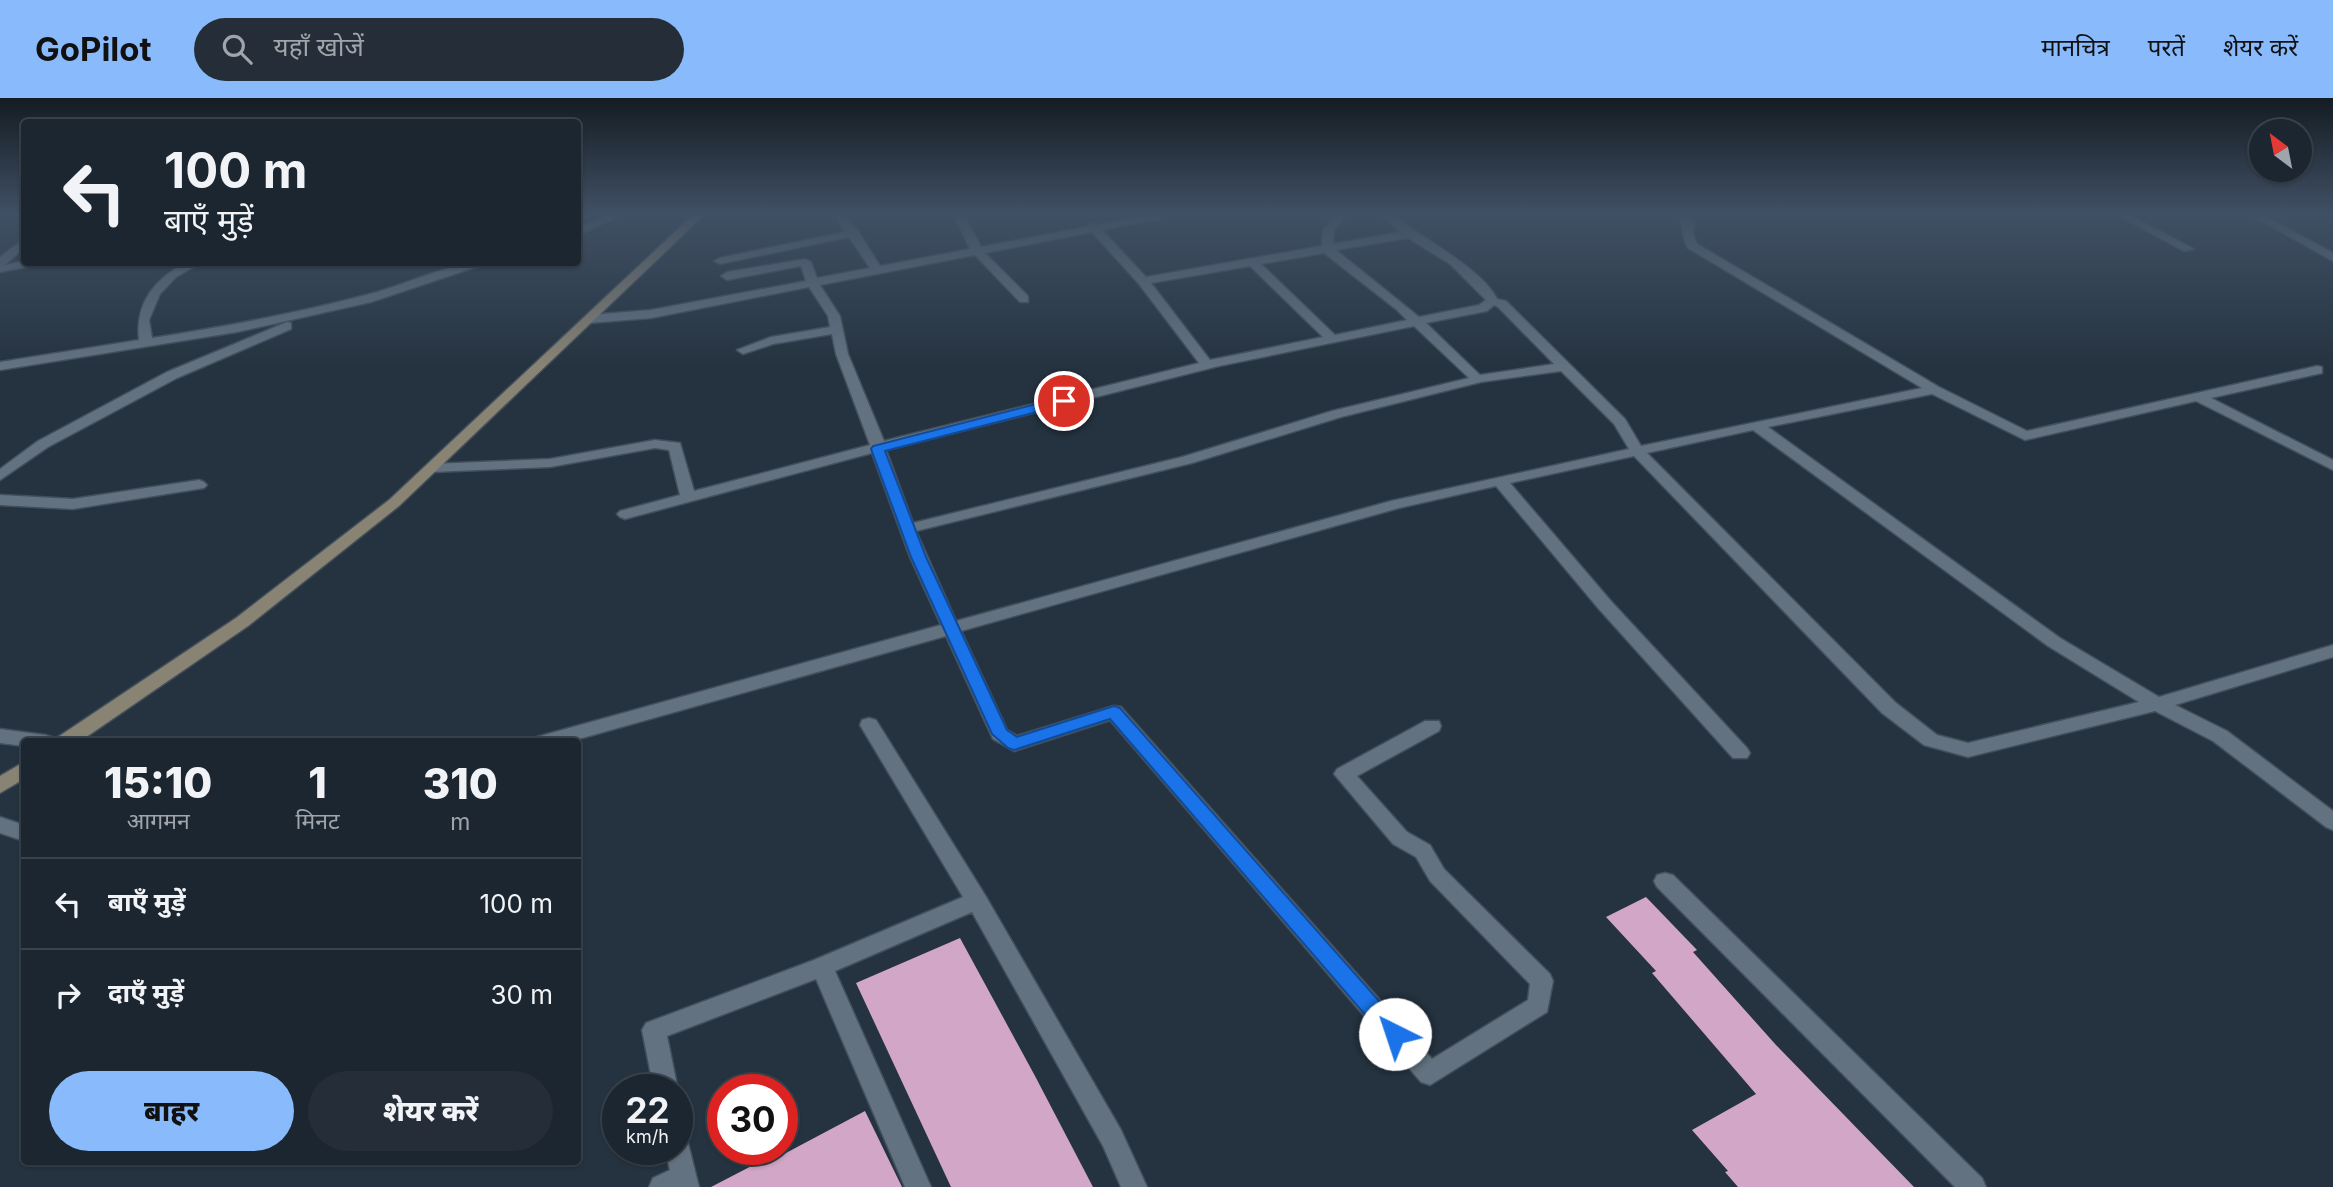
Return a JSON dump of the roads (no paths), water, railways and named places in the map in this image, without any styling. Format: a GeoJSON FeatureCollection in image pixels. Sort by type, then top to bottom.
{"type":"FeatureCollection","features":[{"type":"Feature","properties":{"kind":"street"},"geometry":{"type":"LineString","coordinates":[[0,269],[17,266]]}},
{"type":"Feature","properties":{"kind":"street"},"geometry":{"type":"LineString","coordinates":[[146,344],[143,320],[155,293],[172,275],[189,266]]}},
{"type":"Feature","properties":{"kind":"street"},"geometry":{"type":"LineString","coordinates":[[0,366],[237,328],[340,305],[472,266]]}},
{"type":"Feature","properties":{"kind":"street"},"geometry":{"type":"LineString","coordinates":[[71,738],[242,622],[394,503],[645,266]]}},
{"type":"Feature","properties":{"kind":"street"},"geometry":{"type":"LineString","coordinates":[[727,276],[784,266]]}},
{"type":"Feature","properties":{"kind":"street"},"geometry":{"type":"LineString","coordinates":[[807,266],[812,282],[834,316],[835,330],[850,376],[872,426],[907,529],[950,629],[1000,734],[1014,744],[1114,712],[1430,1074],[1539,1005],[1542,981],[1437,875],[1423,850],[1400,838],[1343,774],[1432,726]]}},
{"type":"Feature","properties":{"kind":"street"},"geometry":{"type":"LineString","coordinates":[[874,266],[877,270]]}},
{"type":"Feature","properties":{"kind":"street"},"geometry":{"type":"LineString","coordinates":[[589,319],[651,314],[900,266]]}},
{"type":"Feature","properties":{"kind":"street"},"geometry":{"type":"LineString","coordinates":[[994,266],[1024,299]]}},
{"type":"Feature","properties":{"kind":"street"},"geometry":{"type":"LineString","coordinates":[[1129,266],[1207,365]]}},
{"type":"Feature","properties":{"kind":"street"},"geometry":{"type":"LineString","coordinates":[[1143,281],[1231,266]]}},
{"type":"Feature","properties":{"kind":"street"},"geometry":{"type":"LineString","coordinates":[[1257,266],[1331,338]]}},
{"type":"Feature","properties":{"kind":"street"},"geometry":{"type":"LineString","coordinates":[[1347,266],[1414,321],[1477,379]]}},
{"type":"Feature","properties":{"kind":"street"},"geometry":{"type":"LineString","coordinates":[[1458,266],[1489,294],[1492,301]]}},
{"type":"Feature","properties":{"kind":"street"},"geometry":{"type":"LineString","coordinates":[[1725,266],[1934,390],[2025,436],[2317,370]]}},
{"type":"Feature","properties":{"kind":"street"},"geometry":{"type":"LineString","coordinates":[[625,514],[1207,365],[1483,308],[1492,301]]}},
{"type":"Feature","properties":{"kind":"street"},"geometry":{"type":"LineString","coordinates":[[1492,301],[1502,304],[1620,422],[1637,452],[1889,708],[1931,740],[1968,750],[2157,704],[2333,651]]}},
{"type":"Feature","properties":{"kind":"street"},"geometry":{"type":"LineString","coordinates":[[0,476],[43,444],[172,375],[340,305]]}},
{"type":"Feature","properties":{"kind":"street"},"geometry":{"type":"LineString","coordinates":[[743,350],[771,341],[835,330]]}},
{"type":"Feature","properties":{"kind":"street"},"geometry":{"type":"LineString","coordinates":[[907,529],[1187,460],[1337,414],[1471,383],[1477,379],[1565,366]]}},
{"type":"Feature","properties":{"kind":"street"},"geometry":{"type":"LineString","coordinates":[[558,738],[1396,504],[1756,425],[1934,390]]}},
{"type":"Feature","properties":{"kind":"street"},"geometry":{"type":"LineString","coordinates":[[2200,398],[2333,466]]}},
{"type":"Feature","properties":{"kind":"street"},"geometry":{"type":"LineString","coordinates":[[1756,425],[2054,642],[2157,704],[2220,736],[2333,822]]}},
{"type":"Feature","properties":{"kind":"street"},"geometry":{"type":"LineString","coordinates":[[432,468],[550,463],[655,444],[675,446],[688,498]]}},
{"type":"Feature","properties":{"kind":"street"},"geometry":{"type":"LineString","coordinates":[[1499,480],[1604,604],[1740,753]]}},
{"type":"Feature","properties":{"kind":"street"},"geometry":{"type":"LineString","coordinates":[[0,500],[73,504],[200,485]]}},
{"type":"Feature","properties":{"kind":"street"},"geometry":{"type":"LineString","coordinates":[[869,725],[977,901],[1112,1138],[1134,1187]]}},
{"type":"Feature","properties":{"kind":"street"},"geometry":{"type":"LineString","coordinates":[[0,736],[21,739]]}},
{"type":"Feature","properties":{"kind":"street"},"geometry":{"type":"LineString","coordinates":[[0,786],[21,771]]}},
{"type":"Feature","properties":{"kind":"street"},"geometry":{"type":"LineString","coordinates":[[0,825],[21,832]]}},
{"type":"Feature","properties":{"kind":"street"},"geometry":{"type":"LineString","coordinates":[[1665,881],[1973,1187]]}},
{"type":"Feature","properties":{"kind":"street"},"geometry":{"type":"LineString","coordinates":[[663,1074],[654,1030],[822,967],[977,901]]}},
{"type":"Feature","properties":{"kind":"street"},"geometry":{"type":"LineString","coordinates":[[822,967],[918,1187]]}},
{"type":"Feature","properties":{"kind":"street"},"geometry":{"type":"LineString","coordinates":[[677,1165],[677,1184]]}}]}
